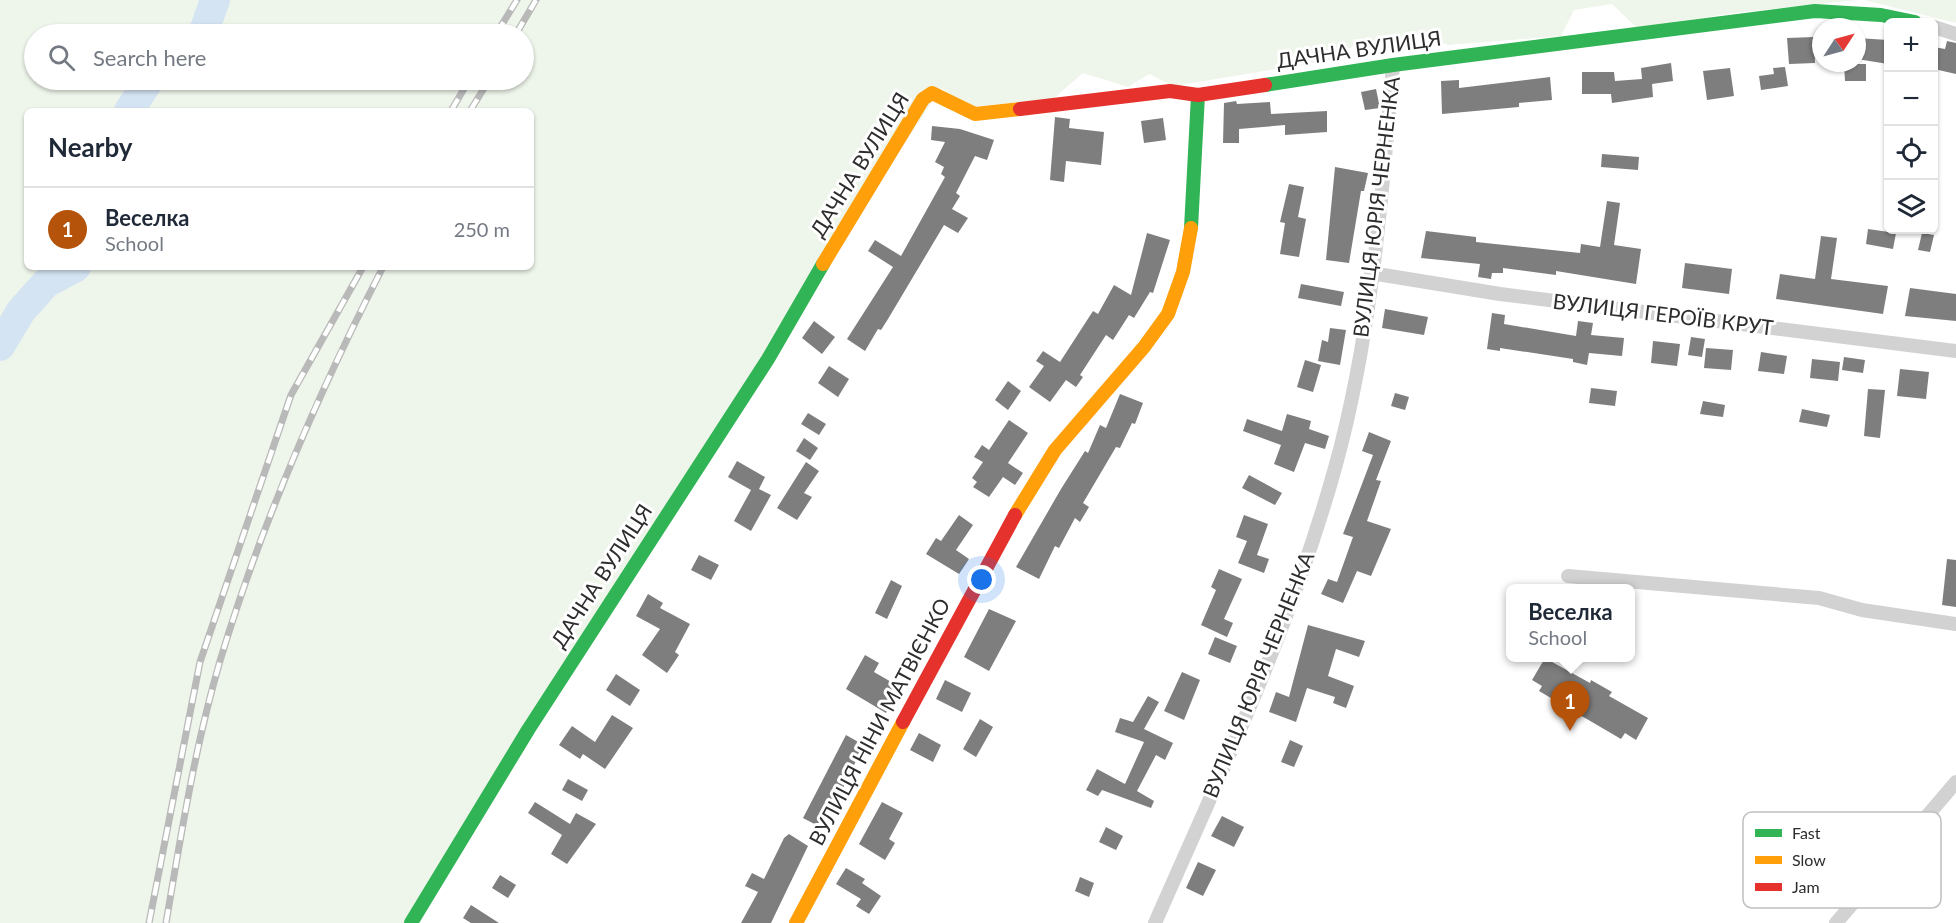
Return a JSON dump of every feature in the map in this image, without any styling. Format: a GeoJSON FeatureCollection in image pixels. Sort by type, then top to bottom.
{"type":"FeatureCollection","features":[{"type":"Feature","properties":{"kind":"street","name":"ДАЧНА ВУЛИЦЯ"},"geometry":{"type":"LineString","coordinates":[[411,923],[528,730],[768,359],[851,215],[923,99],[932,93],[946,98],[962,111],[975,114],[1170,91],[1198,95],[1394,65],[1815,10],[1896,18]]}},
{"type":"Feature","properties":{"kind":"street"},"geometry":{"type":"LineString","coordinates":[[1938,28],[1956,34]]}},
{"type":"Feature","properties":{"kind":"street","name":"ВУЛИЦЯ ЮРІЯ ЧЕРНЕНКА"},"geometry":{"type":"LineString","coordinates":[[1155,923],[1288,616],[1335,466],[1357,372],[1371,273],[1394,65]]}},
{"type":"Feature","properties":{"kind":"street","name":"ВУЛИЦЯ НІНИ МАТВІЄНКО"},"geometry":{"type":"LineString","coordinates":[[796,923],[841,844],[967,601],[1046,464],[1062,441],[1146,344],[1175,298],[1183,272],[1192,210],[1198,95]]}},
{"type":"Feature","properties":{"kind":"street","name":"ВУЛИЦЯ ГЕРОЇВ КРУТ"},"geometry":{"type":"LineString","coordinates":[[1371,273],[1500,294],[1956,351]]}},
{"type":"Feature","properties":{"kind":"street"},"geometry":{"type":"LineString","coordinates":[[1568,576],[1819,598],[1862,610],[1956,624]]}},
{"type":"Feature","properties":{"kind":"street"},"geometry":{"type":"LineString","coordinates":[[1930,812],[1956,782]]}},
{"type":"Feature","properties":{"kind":"street"},"geometry":{"type":"LineString","coordinates":[[1836,923],[1849,908]]}},
{"type":"Feature","properties":{"kind":"shaded area"},"geometry":{"type":"Polygon","coordinates":[[[0,0],[1858,0],[1734,13],[1637,28],[1612,4],[1574,10],[1561,36],[1448,45],[1419,35],[1356,44],[1331,60],[1174,86],[1149,74],[1128,87],[1083,73],[1053,99],[969,107],[941,88],[679,487],[405,923],[0,923],[0,0]]]}},
{"type":"Feature","properties":{"kind":"shaded area"},"geometry":{"type":"Polygon","coordinates":[[[1864,0],[1956,0],[1956,23],[1864,0]]]}},
{"type":"Feature","properties":{"kind":"building"},"geometry":{"type":"Polygon","coordinates":[[[1812,37],[1812,63],[1789,64],[1787,38],[1812,37]]]}},
{"type":"Feature","properties":{"kind":"building"},"geometry":{"type":"Polygon","coordinates":[[[1866,39],[1884,40],[1884,63],[1866,60],[1866,39]]]}},
{"type":"Feature","properties":{"kind":"building"},"geometry":{"type":"Polygon","coordinates":[[[1947,41],[1956,43],[1956,74],[1938,70],[1938,48],[1945,49],[1947,41]]]}},
{"type":"Feature","properties":{"kind":"building"},"geometry":{"type":"Polygon","coordinates":[[[1671,63],[1673,81],[1652,84],[1653,97],[1612,103],[1611,94],[1582,94],[1582,72],[1614,72],[1615,81],[1642,79],[1641,68],[1671,63]]]}},
{"type":"Feature","properties":{"kind":"building"},"geometry":{"type":"Polygon","coordinates":[[[1785,67],[1788,86],[1761,90],[1759,76],[1774,74],[1773,68],[1785,67]]]}},
{"type":"Feature","properties":{"kind":"building"},"geometry":{"type":"Polygon","coordinates":[[[1730,68],[1734,96],[1707,100],[1703,71],[1730,68]]]}},
{"type":"Feature","properties":{"kind":"building"},"geometry":{"type":"Polygon","coordinates":[[[1844,72],[1866,72],[1866,81],[1845,81],[1844,72]]]}},
{"type":"Feature","properties":{"kind":"building"},"geometry":{"type":"Polygon","coordinates":[[[1550,77],[1552,100],[1519,103],[1519,107],[1442,114],[1441,81],[1459,80],[1459,88],[1550,77]]]}},
{"type":"Feature","properties":{"kind":"building"},"geometry":{"type":"Polygon","coordinates":[[[1376,89],[1380,108],[1365,110],[1361,92],[1376,89]]]}},
{"type":"Feature","properties":{"kind":"building"},"geometry":{"type":"Polygon","coordinates":[[[1236,101],[1237,104],[1270,102],[1271,114],[1327,111],[1327,132],[1285,135],[1285,125],[1239,129],[1239,143],[1223,143],[1224,103],[1236,101]]]}},
{"type":"Feature","properties":{"kind":"building"},"geometry":{"type":"Polygon","coordinates":[[[1055,117],[1070,119],[1069,128],[1104,132],[1101,165],[1066,161],[1064,182],[1050,180],[1055,117]]]}},
{"type":"Feature","properties":{"kind":"building"},"geometry":{"type":"Polygon","coordinates":[[[1163,118],[1166,140],[1144,143],[1141,121],[1163,118]]]}},
{"type":"Feature","properties":{"kind":"building"},"geometry":{"type":"Polygon","coordinates":[[[932,126],[960,129],[994,140],[987,160],[975,156],[956,193],[960,196],[952,209],[968,218],[958,233],[944,225],[888,319],[881,330],[878,329],[865,351],[847,339],[893,267],[868,251],[875,240],[901,256],[945,177],[941,174],[944,167],[935,162],[945,142],[931,140],[932,126]]]}},
{"type":"Feature","properties":{"kind":"building"},"geometry":{"type":"Polygon","coordinates":[[[1602,154],[1639,157],[1638,170],[1601,167],[1602,154]]]}},
{"type":"Feature","properties":{"kind":"building"},"geometry":{"type":"Polygon","coordinates":[[[1335,167],[1368,173],[1364,191],[1361,191],[1349,263],[1326,260],[1335,167]]]}},
{"type":"Feature","properties":{"kind":"building"},"geometry":{"type":"Polygon","coordinates":[[[1289,184],[1304,187],[1298,217],[1306,219],[1299,257],[1280,254],[1285,223],[1280,222],[1289,184]]]}},
{"type":"Feature","properties":{"kind":"building"},"geometry":{"type":"Polygon","coordinates":[[[1607,201],[1620,203],[1614,245],[1641,249],[1636,284],[1556,271],[1556,275],[1503,268],[1503,273],[1492,273],[1491,279],[1478,277],[1480,264],[1421,258],[1426,231],[1476,237],[1476,242],[1580,253],[1581,244],[1600,247],[1607,201]]]}},
{"type":"Feature","properties":{"kind":"building"},"geometry":{"type":"Polygon","coordinates":[[[1868,229],[1884,231],[1884,234],[1896,234],[1893,249],[1866,244],[1868,229]]]}},
{"type":"Feature","properties":{"kind":"building"},"geometry":{"type":"Polygon","coordinates":[[[1147,233],[1170,240],[1153,293],[1150,292],[1134,318],[1129,315],[1113,340],[1106,335],[1080,375],[1083,377],[1076,387],[1066,380],[1050,402],[1029,387],[1044,366],[1036,361],[1043,351],[1060,362],[1093,311],[1098,314],[1114,285],[1131,295],[1147,233]]]}},
{"type":"Feature","properties":{"kind":"building"},"geometry":{"type":"Polygon","coordinates":[[[1922,234],[1934,235],[1930,252],[1918,250],[1922,234]]]}},
{"type":"Feature","properties":{"kind":"building"},"geometry":{"type":"Polygon","coordinates":[[[1821,236],[1837,238],[1831,279],[1888,286],[1883,314],[1776,299],[1780,274],[1815,279],[1821,236]]]}},
{"type":"Feature","properties":{"kind":"building"},"geometry":{"type":"Polygon","coordinates":[[[1685,263],[1732,269],[1729,294],[1682,288],[1685,263]]]}},
{"type":"Feature","properties":{"kind":"building"},"geometry":{"type":"Polygon","coordinates":[[[1301,284],[1344,292],[1341,306],[1298,298],[1301,284]]]}},
{"type":"Feature","properties":{"kind":"building"},"geometry":{"type":"Polygon","coordinates":[[[1910,288],[1956,294],[1956,321],[1905,316],[1910,288]]]}},
{"type":"Feature","properties":{"kind":"building"},"geometry":{"type":"Polygon","coordinates":[[[1385,309],[1428,317],[1424,335],[1382,328],[1385,309]]]}},
{"type":"Feature","properties":{"kind":"building"},"geometry":{"type":"Polygon","coordinates":[[[1492,313],[1505,315],[1504,324],[1576,336],[1578,321],[1593,323],[1591,335],[1624,338],[1622,356],[1589,353],[1587,365],[1573,362],[1573,359],[1500,348],[1500,351],[1487,349],[1492,313]]]}},
{"type":"Feature","properties":{"kind":"building"},"geometry":{"type":"Polygon","coordinates":[[[814,321],[835,337],[822,354],[802,338],[814,321]]]}},
{"type":"Feature","properties":{"kind":"building"},"geometry":{"type":"Polygon","coordinates":[[[1330,328],[1346,330],[1340,365],[1318,361],[1322,340],[1328,342],[1330,328]]]}},
{"type":"Feature","properties":{"kind":"building"},"geometry":{"type":"Polygon","coordinates":[[[1691,337],[1705,339],[1702,357],[1688,355],[1691,337]]]}},
{"type":"Feature","properties":{"kind":"building"},"geometry":{"type":"Polygon","coordinates":[[[1653,341],[1680,344],[1677,366],[1651,363],[1653,341]]]}},
{"type":"Feature","properties":{"kind":"building"},"geometry":{"type":"Polygon","coordinates":[[[1706,348],[1733,350],[1731,370],[1704,368],[1706,348]]]}},
{"type":"Feature","properties":{"kind":"building"},"geometry":{"type":"Polygon","coordinates":[[[1761,352],[1787,356],[1784,374],[1758,371],[1761,352]]]}},
{"type":"Feature","properties":{"kind":"building"},"geometry":{"type":"Polygon","coordinates":[[[1844,357],[1865,360],[1863,373],[1842,370],[1844,357]]]}},
{"type":"Feature","properties":{"kind":"building"},"geometry":{"type":"Polygon","coordinates":[[[1812,359],[1840,362],[1838,381],[1810,378],[1812,359]]]}},
{"type":"Feature","properties":{"kind":"building"},"geometry":{"type":"Polygon","coordinates":[[[1305,360],[1321,365],[1313,392],[1297,387],[1305,360]]]}},
{"type":"Feature","properties":{"kind":"building"},"geometry":{"type":"Polygon","coordinates":[[[829,366],[849,379],[838,397],[818,383],[829,366]]]}},
{"type":"Feature","properties":{"kind":"building"},"geometry":{"type":"Polygon","coordinates":[[[1900,369],[1929,372],[1926,399],[1897,396],[1900,369]]]}},
{"type":"Feature","properties":{"kind":"building"},"geometry":{"type":"Polygon","coordinates":[[[1008,381],[1021,391],[1008,410],[995,400],[1008,381]]]}},
{"type":"Feature","properties":{"kind":"building"},"geometry":{"type":"Polygon","coordinates":[[[1591,388],[1617,391],[1615,406],[1589,403],[1591,388]]]}},
{"type":"Feature","properties":{"kind":"building"},"geometry":{"type":"Polygon","coordinates":[[[1868,389],[1885,390],[1880,438],[1864,436],[1868,389]]]}},
{"type":"Feature","properties":{"kind":"building"},"geometry":{"type":"Polygon","coordinates":[[[1395,393],[1409,397],[1405,410],[1391,406],[1395,393]]]}},
{"type":"Feature","properties":{"kind":"building"},"geometry":{"type":"Polygon","coordinates":[[[1120,394],[1143,403],[1135,424],[1132,423],[1120,448],[1116,447],[1083,503],[1089,507],[1080,522],[1075,518],[1059,548],[1055,546],[1039,579],[1016,567],[1085,451],[1088,453],[1100,425],[1106,428],[1120,394]]]}},
{"type":"Feature","properties":{"kind":"building"},"geometry":{"type":"Polygon","coordinates":[[[1703,401],[1725,405],[1723,417],[1700,414],[1703,401]]]}},
{"type":"Feature","properties":{"kind":"building"},"geometry":{"type":"Polygon","coordinates":[[[1802,409],[1830,415],[1827,427],[1799,422],[1802,409]]]}},
{"type":"Feature","properties":{"kind":"building"},"geometry":{"type":"Polygon","coordinates":[[[808,413],[826,424],[819,435],[801,424],[808,413]]]}},
{"type":"Feature","properties":{"kind":"building"},"geometry":{"type":"Polygon","coordinates":[[[1287,414],[1311,421],[1309,429],[1329,436],[1325,449],[1305,443],[1294,472],[1274,464],[1281,445],[1243,431],[1247,419],[1282,431],[1287,414]]]}},
{"type":"Feature","properties":{"kind":"building"},"geometry":{"type":"Polygon","coordinates":[[[1009,420],[1028,433],[1008,463],[1023,473],[1015,485],[1003,477],[989,497],[973,487],[977,482],[972,478],[983,462],[974,457],[982,445],[989,450],[1009,420]]]}},
{"type":"Feature","properties":{"kind":"building"},"geometry":{"type":"Polygon","coordinates":[[[1369,432],[1391,441],[1376,480],[1381,481],[1367,521],[1391,529],[1371,576],[1357,571],[1343,603],[1321,594],[1328,579],[1337,582],[1353,537],[1343,534],[1373,455],[1362,451],[1369,432]]]}},
{"type":"Feature","properties":{"kind":"building"},"geometry":{"type":"Polygon","coordinates":[[[804,438],[818,448],[810,460],[796,451],[804,438]]]}},
{"type":"Feature","properties":{"kind":"building"},"geometry":{"type":"Polygon","coordinates":[[[737,461],[765,477],[759,489],[771,495],[751,531],[734,521],[751,490],[728,477],[737,461]]]}},
{"type":"Feature","properties":{"kind":"building"},"geometry":{"type":"Polygon","coordinates":[[[806,462],[819,471],[804,493],[812,497],[797,520],[777,508],[806,462]]]}},
{"type":"Feature","properties":{"kind":"building"},"geometry":{"type":"Polygon","coordinates":[[[1249,475],[1282,493],[1275,505],[1242,488],[1249,475]]]}},
{"type":"Feature","properties":{"kind":"building"},"geometry":{"type":"Polygon","coordinates":[[[959,515],[973,525],[956,550],[969,559],[959,574],[926,554],[936,538],[941,541],[959,515]]]}},
{"type":"Feature","properties":{"kind":"building"},"geometry":{"type":"Polygon","coordinates":[[[1244,515],[1268,524],[1257,555],[1269,559],[1264,573],[1238,563],[1247,541],[1236,537],[1244,515]]]}},
{"type":"Feature","properties":{"kind":"building"},"geometry":{"type":"Polygon","coordinates":[[[699,555],[719,565],[711,580],[691,570],[699,555]]]}},
{"type":"Feature","properties":{"kind":"building"},"geometry":{"type":"Polygon","coordinates":[[[1947,559],[1956,560],[1956,607],[1942,605],[1947,559]]]}},
{"type":"Feature","properties":{"kind":"building"},"geometry":{"type":"Polygon","coordinates":[[[1219,569],[1242,579],[1224,619],[1233,623],[1227,637],[1201,625],[1216,590],[1211,587],[1219,569]]]}},
{"type":"Feature","properties":{"kind":"building"},"geometry":{"type":"Polygon","coordinates":[[[891,580],[902,586],[887,619],[875,613],[891,580]]]}},
{"type":"Feature","properties":{"kind":"building"},"geometry":{"type":"Polygon","coordinates":[[[648,594],[663,603],[660,608],[690,624],[675,652],[679,655],[667,673],[642,655],[660,629],[636,616],[648,594]]]}},
{"type":"Feature","properties":{"kind":"building"},"geometry":{"type":"Polygon","coordinates":[[[989,609],[1016,621],[989,671],[964,657],[989,609]]]}},
{"type":"Feature","properties":{"kind":"building"},"geometry":{"type":"Polygon","coordinates":[[[1308,625],[1365,641],[1359,657],[1336,649],[1328,676],[1354,686],[1346,708],[1333,703],[1335,697],[1307,688],[1296,722],[1269,712],[1276,692],[1289,697],[1308,625]]]}},
{"type":"Feature","properties":{"kind":"building"},"geometry":{"type":"Polygon","coordinates":[[[1215,637],[1237,646],[1230,663],[1208,654],[1215,637]]]}},
{"type":"Feature","properties":{"kind":"building"},"geometry":{"type":"Polygon","coordinates":[[[865,655],[879,663],[874,672],[900,687],[886,713],[846,689],[865,655]]]}},
{"type":"Feature","properties":{"kind":"building"},"geometry":{"type":"Polygon","coordinates":[[[1543,662],[1552,662],[1590,683],[1591,680],[1612,692],[1609,696],[1648,718],[1636,740],[1625,733],[1621,739],[1539,691],[1542,686],[1532,680],[1543,662]]]}},
{"type":"Feature","properties":{"kind":"building"},"geometry":{"type":"Polygon","coordinates":[[[1182,672],[1200,680],[1184,720],[1164,711],[1182,672]]]}},
{"type":"Feature","properties":{"kind":"building"},"geometry":{"type":"Polygon","coordinates":[[[616,674],[640,690],[630,706],[606,690],[616,674]]]}},
{"type":"Feature","properties":{"kind":"building"},"geometry":{"type":"Polygon","coordinates":[[[945,680],[971,693],[962,712],[936,699],[945,680]]]}},
{"type":"Feature","properties":{"kind":"building"},"geometry":{"type":"Polygon","coordinates":[[[1148,696],[1159,702],[1144,729],[1173,743],[1165,760],[1156,755],[1137,791],[1154,801],[1151,808],[1102,790],[1098,796],[1086,790],[1097,769],[1125,784],[1144,742],[1115,732],[1120,718],[1133,722],[1148,696]]]}},
{"type":"Feature","properties":{"kind":"building"},"geometry":{"type":"Polygon","coordinates":[[[612,715],[633,728],[605,769],[583,754],[580,759],[559,745],[572,726],[595,742],[612,715]]]}},
{"type":"Feature","properties":{"kind":"building"},"geometry":{"type":"Polygon","coordinates":[[[980,719],[993,727],[976,757],[963,749],[980,719]]]}},
{"type":"Feature","properties":{"kind":"building"},"geometry":{"type":"Polygon","coordinates":[[[919,733],[941,745],[933,762],[910,750],[919,733]]]}},
{"type":"Feature","properties":{"kind":"building"},"geometry":{"type":"Polygon","coordinates":[[[846,735],[869,748],[861,763],[856,761],[824,829],[803,818],[846,735]]]}},
{"type":"Feature","properties":{"kind":"building"},"geometry":{"type":"Polygon","coordinates":[[[1290,740],[1303,746],[1294,767],[1281,762],[1290,740]]]}},
{"type":"Feature","properties":{"kind":"building"},"geometry":{"type":"Polygon","coordinates":[[[568,779],[588,790],[582,801],[562,790],[568,779]]]}},
{"type":"Feature","properties":{"kind":"building"},"geometry":{"type":"Polygon","coordinates":[[[535,802],[570,824],[576,813],[596,824],[567,864],[551,854],[562,835],[528,813],[535,802]]]}},
{"type":"Feature","properties":{"kind":"building"},"geometry":{"type":"Polygon","coordinates":[[[882,802],[903,813],[889,839],[895,843],[885,860],[859,844],[882,802]]]}},
{"type":"Feature","properties":{"kind":"building"},"geometry":{"type":"Polygon","coordinates":[[[1222,816],[1244,827],[1234,847],[1211,836],[1222,816]]]}},
{"type":"Feature","properties":{"kind":"building"},"geometry":{"type":"Polygon","coordinates":[[[1106,827],[1123,836],[1116,850],[1099,842],[1106,827]]]}},
{"type":"Feature","properties":{"kind":"building"},"geometry":{"type":"Polygon","coordinates":[[[789,834],[808,846],[771,923],[741,923],[758,892],[745,886],[752,873],[764,879],[784,838],[789,834]]]}},
{"type":"Feature","properties":{"kind":"building"},"geometry":{"type":"Polygon","coordinates":[[[1198,862],[1216,870],[1203,896],[1186,888],[1198,862]]]}},
{"type":"Feature","properties":{"kind":"building"},"geometry":{"type":"Polygon","coordinates":[[[846,868],[865,879],[862,883],[881,896],[869,914],[856,906],[861,899],[836,884],[846,868]]]}},
{"type":"Feature","properties":{"kind":"building"},"geometry":{"type":"Polygon","coordinates":[[[500,875],[516,885],[508,898],[492,888],[500,875]]]}},
{"type":"Feature","properties":{"kind":"building"},"geometry":{"type":"Polygon","coordinates":[[[1080,877],[1094,883],[1089,897],[1075,891],[1080,877]]]}},
{"type":"Feature","properties":{"kind":"building"},"geometry":{"type":"Polygon","coordinates":[[[471,905],[499,923],[471,923],[463,918],[471,905]]]}},
{"type":"Feature","properties":{"kind":"waterway"},"geometry":{"type":"LineString","coordinates":[[207,24],[215,0]]}},
{"type":"Feature","properties":{"kind":"waterway"},"geometry":{"type":"LineString","coordinates":[[131,108],[143,90]]}},
{"type":"Feature","properties":{"kind":"waterway"},"geometry":{"type":"LineString","coordinates":[[0,346],[21,311],[46,283],[70,270]]}},
{"type":"Feature","properties":{"kind":"railway"},"geometry":{"type":"LineString","coordinates":[[502,24],[517,0]]}},
{"type":"Feature","properties":{"kind":"railway"},"geometry":{"type":"LineString","coordinates":[[522,24],[536,0]]}},
{"type":"Feature","properties":{"kind":"railway"},"geometry":{"type":"LineString","coordinates":[[453,108],[463,90]]}},
{"type":"Feature","properties":{"kind":"railway"},"geometry":{"type":"LineString","coordinates":[[472,108],[483,90]]}},
{"type":"Feature","properties":{"kind":"railway"},"geometry":{"type":"LineString","coordinates":[[149,923],[200,662],[291,395],[361,270]]}},
{"type":"Feature","properties":{"kind":"railway"},"geometry":{"type":"LineString","coordinates":[[166,923],[203,725],[236,610],[292,460],[382,270]]}},
{"type":"Feature","properties":{"kind":"traffic: fast"},"geometry":{"type":"LineString","coordinates":[[1265,85],[1393,65],[1815,11],[1896,18]]}},
{"type":"Feature","properties":{"kind":"traffic: fast"},"geometry":{"type":"LineString","coordinates":[[1191,228],[1198,95]]}},
{"type":"Feature","properties":{"kind":"traffic: fast"},"geometry":{"type":"LineString","coordinates":[[411,923],[528,730],[768,359],[823,264]]}},
{"type":"Feature","properties":{"kind":"traffic: slow"},"geometry":{"type":"LineString","coordinates":[[823,264],[923,99],[932,93],[975,114],[1020,109]]}},
{"type":"Feature","properties":{"kind":"traffic: slow"},"geometry":{"type":"LineString","coordinates":[[1015,515],[1055,450],[1144,347],[1168,314],[1183,272],[1191,228]]}},
{"type":"Feature","properties":{"kind":"traffic: slow"},"geometry":{"type":"LineString","coordinates":[[796,923],[903,722]]}},
{"type":"Feature","properties":{"kind":"traffic: jam"},"geometry":{"type":"LineString","coordinates":[[1020,109],[1170,91],[1198,95],[1265,85]]}},
{"type":"Feature","properties":{"kind":"traffic: jam"},"geometry":{"type":"LineString","coordinates":[[903,722],[1015,515]]}},
{"type":"Feature","properties":{"kind":"place","name":"Веселка"},"geometry":{"type":"Point","coordinates":[1570,731]}}]}
